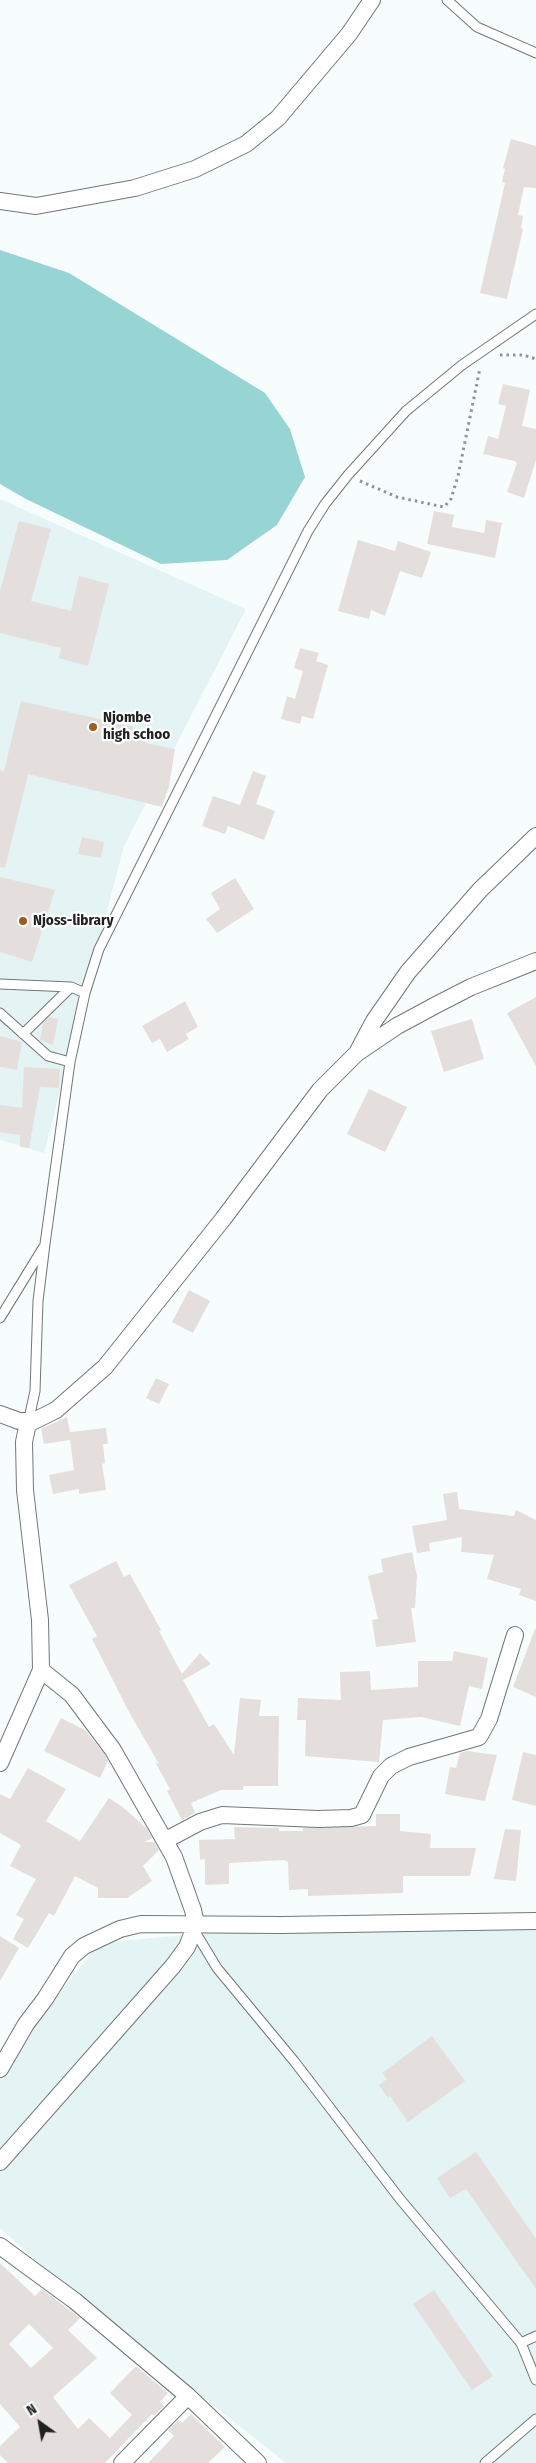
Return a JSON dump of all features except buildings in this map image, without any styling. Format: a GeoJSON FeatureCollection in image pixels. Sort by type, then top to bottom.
{"type":"FeatureCollection","features":[{"type":"Feature","properties":{"kind":"street"},"geometry":{"type":"LineString","coordinates":[[0,201],[36,206],[135,188],[195,169],[246,144],[278,118],[349,34],[372,0]]}},
{"type":"Feature","properties":{"kind":"street"},"geometry":{"type":"LineString","coordinates":[[357,1053],[374,1021],[408,972],[480,890],[536,836]]}},
{"type":"Feature","properties":{"kind":"street"},"geometry":{"type":"LineString","coordinates":[[0,1414],[28,1423],[56,1410],[105,1367],[223,1219],[320,1090],[357,1053],[397,1026],[471,987],[536,961]]}},
{"type":"Feature","properties":{"kind":"street"},"geometry":{"type":"LineString","coordinates":[[0,1763],[41,1670],[40,1620],[25,1490],[24,1442],[28,1423]]}},
{"type":"Feature","properties":{"kind":"street"},"geometry":{"type":"LineString","coordinates":[[166,1840],[200,1822],[222,1815],[318,1819],[351,1818],[362,1815],[381,1776],[391,1766],[409,1758],[479,1737],[489,1719],[515,1635]]}},
{"type":"Feature","properties":{"kind":"street"},"geometry":{"type":"LineString","coordinates":[[0,2162],[173,1966],[187,1947],[195,1927],[187,1894],[166,1840],[113,1750],[72,1695],[41,1670]]}},
{"type":"Feature","properties":{"kind":"street"},"geometry":{"type":"LineString","coordinates":[[0,2068],[26,2024],[78,1950],[104,1935],[141,1924],[195,1927],[536,1921]]}},
{"type":"Feature","properties":{"kind":"street"},"geometry":{"type":"LineString","coordinates":[[0,2246],[51,2282],[188,2396],[258,2463]]}},
{"type":"Feature","properties":{"kind":"street"},"geometry":{"type":"LineString","coordinates":[[122,2463],[188,2396]]}},
{"type":"Feature","properties":{"kind":"lane"},"geometry":{"type":"LineString","coordinates":[[447,0],[477,27],[536,53]]}},
{"type":"Feature","properties":{"kind":"lane"},"geometry":{"type":"LineString","coordinates":[[28,1423],[35,1391],[38,1301],[70,1062],[85,993],[99,948],[224,697],[308,532],[325,504],[348,475],[406,411],[462,365],[484,353],[536,314]]}},
{"type":"Feature","properties":{"kind":"lane"},"geometry":{"type":"LineString","coordinates":[[0,984],[71,988],[85,993]]}},
{"type":"Feature","properties":{"kind":"lane"},"geometry":{"type":"LineString","coordinates":[[23,1034],[71,988]]}},
{"type":"Feature","properties":{"kind":"lane"},"geometry":{"type":"LineString","coordinates":[[0,1013],[48,1056],[70,1062]]}},
{"type":"Feature","properties":{"kind":"lane"},"geometry":{"type":"LineString","coordinates":[[0,1318],[45,1244]]}},
{"type":"Feature","properties":{"kind":"lane"},"geometry":{"type":"LineString","coordinates":[[195,1927],[217,1968],[309,2080],[400,2199],[521,2343],[536,2380]]}},
{"type":"Feature","properties":{"kind":"lane"},"geometry":{"type":"LineString","coordinates":[[521,2343],[536,2336]]}},
{"type":"Feature","properties":{"kind":"lane"},"geometry":{"type":"LineString","coordinates":[[485,2463],[536,2420]]}},
{"type":"Feature","properties":{"kind":"path"},"geometry":{"type":"LineString","coordinates":[[348,475],[397,497],[444,507],[452,499],[458,476],[484,353],[512,354],[536,359]]}},
{"type":"Feature","properties":{"kind":"shaded area"},"geometry":{"type":"Polygon","coordinates":[[[0,250],[69,273],[265,393],[290,429],[305,477],[277,525],[227,560],[161,564],[26,499],[0,484],[0,250]]]}},
{"type":"Feature","properties":{"kind":"shaded area","name":"Njombe high schoo"},"geometry":{"type":"Polygon","coordinates":[[[0,499],[246,609],[124,846],[44,1153],[0,1140],[0,499]]]}},
{"type":"Feature","properties":{"kind":"shaded area"},"geometry":{"type":"Polygon","coordinates":[[[536,1924],[536,2463],[286,2463],[76,2296],[0,2228],[0,2069],[99,1943],[217,1932],[536,1924]]]}},
{"type":"Feature","properties":{"kind":"place","name":"Njombe high schoo"},"geometry":{"type":"Point","coordinates":[93,727]}},
{"type":"Feature","properties":{"kind":"place","name":"Njoss-library"},"geometry":{"type":"Point","coordinates":[23,921]}}]}
